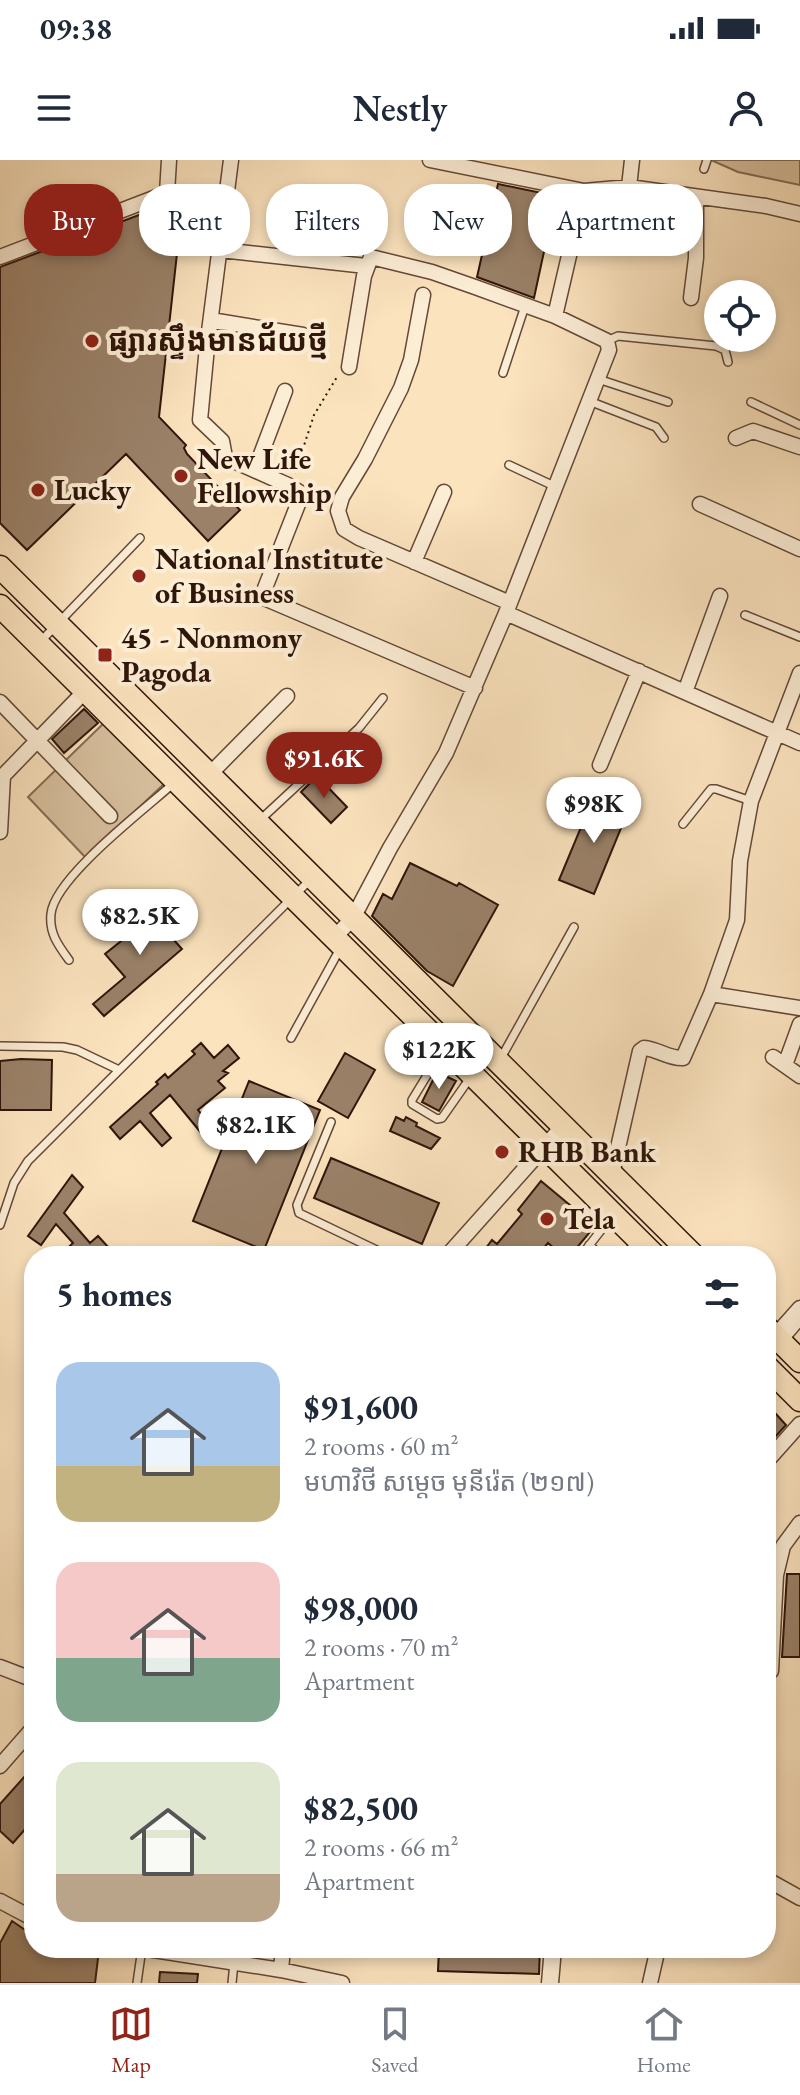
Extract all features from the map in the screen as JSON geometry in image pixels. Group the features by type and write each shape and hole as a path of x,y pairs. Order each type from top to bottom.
{"main road":[{"path":"0,567 684,1246"},
{"path":"0,606 613,1214 630,1246"},
{"path":"776,1337 800,1361"},
{"path":"776,1376 800,1400"}],"street":[{"path":"168,184 169,160"},
{"path":"228,184 231,160"},
{"path":"434,160 550,184"},
{"path":"629,184 632,160"},
{"path":"703,199 766,206 800,214"},
{"path":"0,257 139,204"},
{"path":"250,253 366,266"},
{"path":"220,256 201,423 222,441 225,457 290,486 302,495 265,588 264,598 475,688"},
{"path":"555,316 569,256"},
{"path":"691,298 696,256"},
{"path":"338,942 446,753 508,608 609,350 607,341 555,316 432,272 371,257 366,266 349,367"},
{"path":"423,295 411,360 401,388 342,497 338,511 344,529 639,671 800,743"},
{"path":"211,320 303,335"},
{"path":"255,470 285,391"},
{"path":"736,438 753,431 800,447"},
{"path":"414,562 444,492"},
{"path":"700,504 800,549"},
{"path":"685,692 720,596"},
{"path":"600,765 639,671"},
{"path":"612,1174 640,1051 650,1048 683,1058 711,994 737,920 740,861 751,801 800,673"},
{"path":"0,832 3,776 85,691"},
{"path":"209,775 287,696"},
{"path":"0,702 110,816"},
{"path":"711,994 800,1008"},
{"path":"800,1024 779,1061 800,1076"},
{"path":"456,1246 563,1126"},
{"path":"776,1333 800,1308"},
{"path":"776,1451 800,1424"},
{"path":"776,1575 783,1546 800,1523"},
{"path":"0,1667 24,1676"},
{"path":"0,1766 24,1738"},
{"path":"776,1885 800,1898"},
{"path":"0,1901 24,1914"},
{"path":"203,1958 342,1983"},
{"path":"281,1970 282,1958"},
{"path":"550,1983 552,1958"},
{"path":"650,1983 656,1958"}],"lane":[{"path":"704,169 707,160"},
{"path":"503,373 525,306"},
{"path":"607,341 618,336 716,346 725,350 728,362"},
{"path":"598,379 668,402"},
{"path":"589,401 656,427 664,438"},
{"path":"751,402 800,425"},
{"path":"509,465 556,487"},
{"path":"38,644 140,538"},
{"path":"745,615 800,637"},
{"path":"257,822 359,728 383,698"},
{"path":"69,960 52,935 51,915 55,898 79,868 176,781"},
{"path":"683,824 711,789 751,801"},
{"path":"0,1225 14,1183 28,1161 313,877"},
{"path":"499,1062 574,927"},
{"path":"291,1038 338,942"},
{"path":"0,1046 77,1050 119,1070"},
{"path":"444,1047 412,1104 437,1119 442,1118 472,1075"},
{"path":"331,1122 297,1205 299,1213 368,1246"},
{"path":"589,1245 613,1214"},
{"path":"776,1334 800,1322"},
{"path":"137,1983 141,1958"},
{"path":"232,1983 234,1963"}],"path":[{"path":"290,486 319,404 336,378 349,367"}],"shaded area":[{"path":"711,160 800,160 800,185 738,172"},
{"path":"107,720 167,781 86,858 28,797"}],"building":[{"path":"512,187 528,190 528,256 543,256 534,298 477,277 482,256 512,256"},
{"name":"ផ្សារស្ទឹងមានជ័យថ្មី","path":"139,215 139,256 177,256 159,417 186,445 187,454 240,510 208,541 126,454 27,550 0,523 0,267 29,256 123,256 123,221"},
{"path":"84,709 98,723 64,753 52,739"},
{"path":"317,776 347,807 331,823 301,792"},
{"path":"594,796 628,811 594,894 559,880"},
{"path":"410,863 457,886 459,883 498,905 453,986 427,971 372,916 383,894 392,899"},
{"path":"166,905 177,917 164,929 182,949 104,1016 93,1004 125,977 105,954"},
{"path":"201,1043 214,1058 228,1045 239,1058 223,1071 228,1073 218,1081 225,1088 198,1110 211,1126 202,1134 170,1095 150,1113 171,1138 162,1146 140,1121 120,1139 110,1127 165,1074 168,1078 195,1054 192,1051"},
{"path":"345,1053 375,1070 348,1118 318,1101"},
{"path":"52,1060 51,1110 0,1110 0,1061"},
{"path":"437,1072 456,1081 439,1111 422,1102"},
{"path":"249,1081 320,1110 266,1246 254,1246 193,1221"},
{"path":"396,1117 404,1121 406,1117 417,1123 416,1126 440,1138 431,1149 390,1131"},
{"path":"331,1158 439,1203 422,1244 314,1198"},
{"path":"72,1175 83,1187 64,1213 90,1243 98,1236 107,1246 70,1246 73,1243 56,1224 41,1245 28,1236"},
{"path":"541,1181 595,1226 578,1246 551,1246 548,1243 545,1246 488,1246 492,1240 497,1244 522,1214 518,1210"},
{"path":"776,1414 786,1425 776,1436"},
{"path":"787,1574 800,1574 800,1657 782,1657"},
{"path":"24,1777 24,1830 13,1843 0,1831 0,1804"},
{"path":"12,1921 24,1929 24,1958 98,1958 95,1983 0,1983 0,1943"},
{"path":"439,1958 540,1958 539,1974 438,1971"},
{"path":"160,1972 198,1974 197,1983 159,1983"}],"place":[{"name":"ផ្សារស្ទឹងមានជ័យថ្មី","path":"92,341"},
{"name":"New Life Fellowship","path":"181,476"},
{"name":"Lucky","path":"38,490"},
{"name":"National Institute of Business","path":"139,576"},
{"name":"45 - Nonmony Pagoda","path":"105,655"},
{"name":"RHB Bank","path":"502,1152"},
{"name":"Tela","path":"547,1219"}]}
